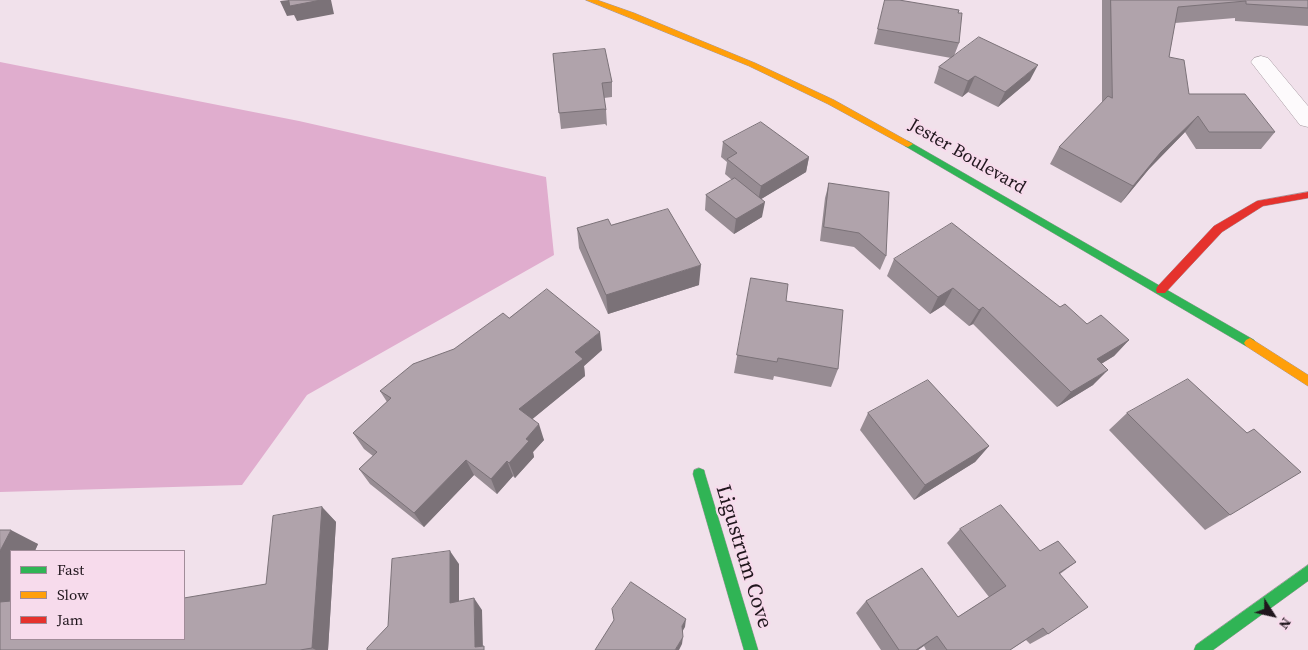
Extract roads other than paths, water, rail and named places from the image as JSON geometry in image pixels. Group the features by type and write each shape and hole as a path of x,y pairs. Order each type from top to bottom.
{"street":[{"name":"Jester Boulevard","path":"590,0 764,70 832,100 1161,290 1274,357 1308,381"},
{"path":"1261,62 1308,120"},
{"path":"1161,290 1218,229 1260,203 1308,195"},
{"name":"Ligustrum Cove","path":"699,474 752,650"},
{"path":"1201,650 1308,572"}]}
